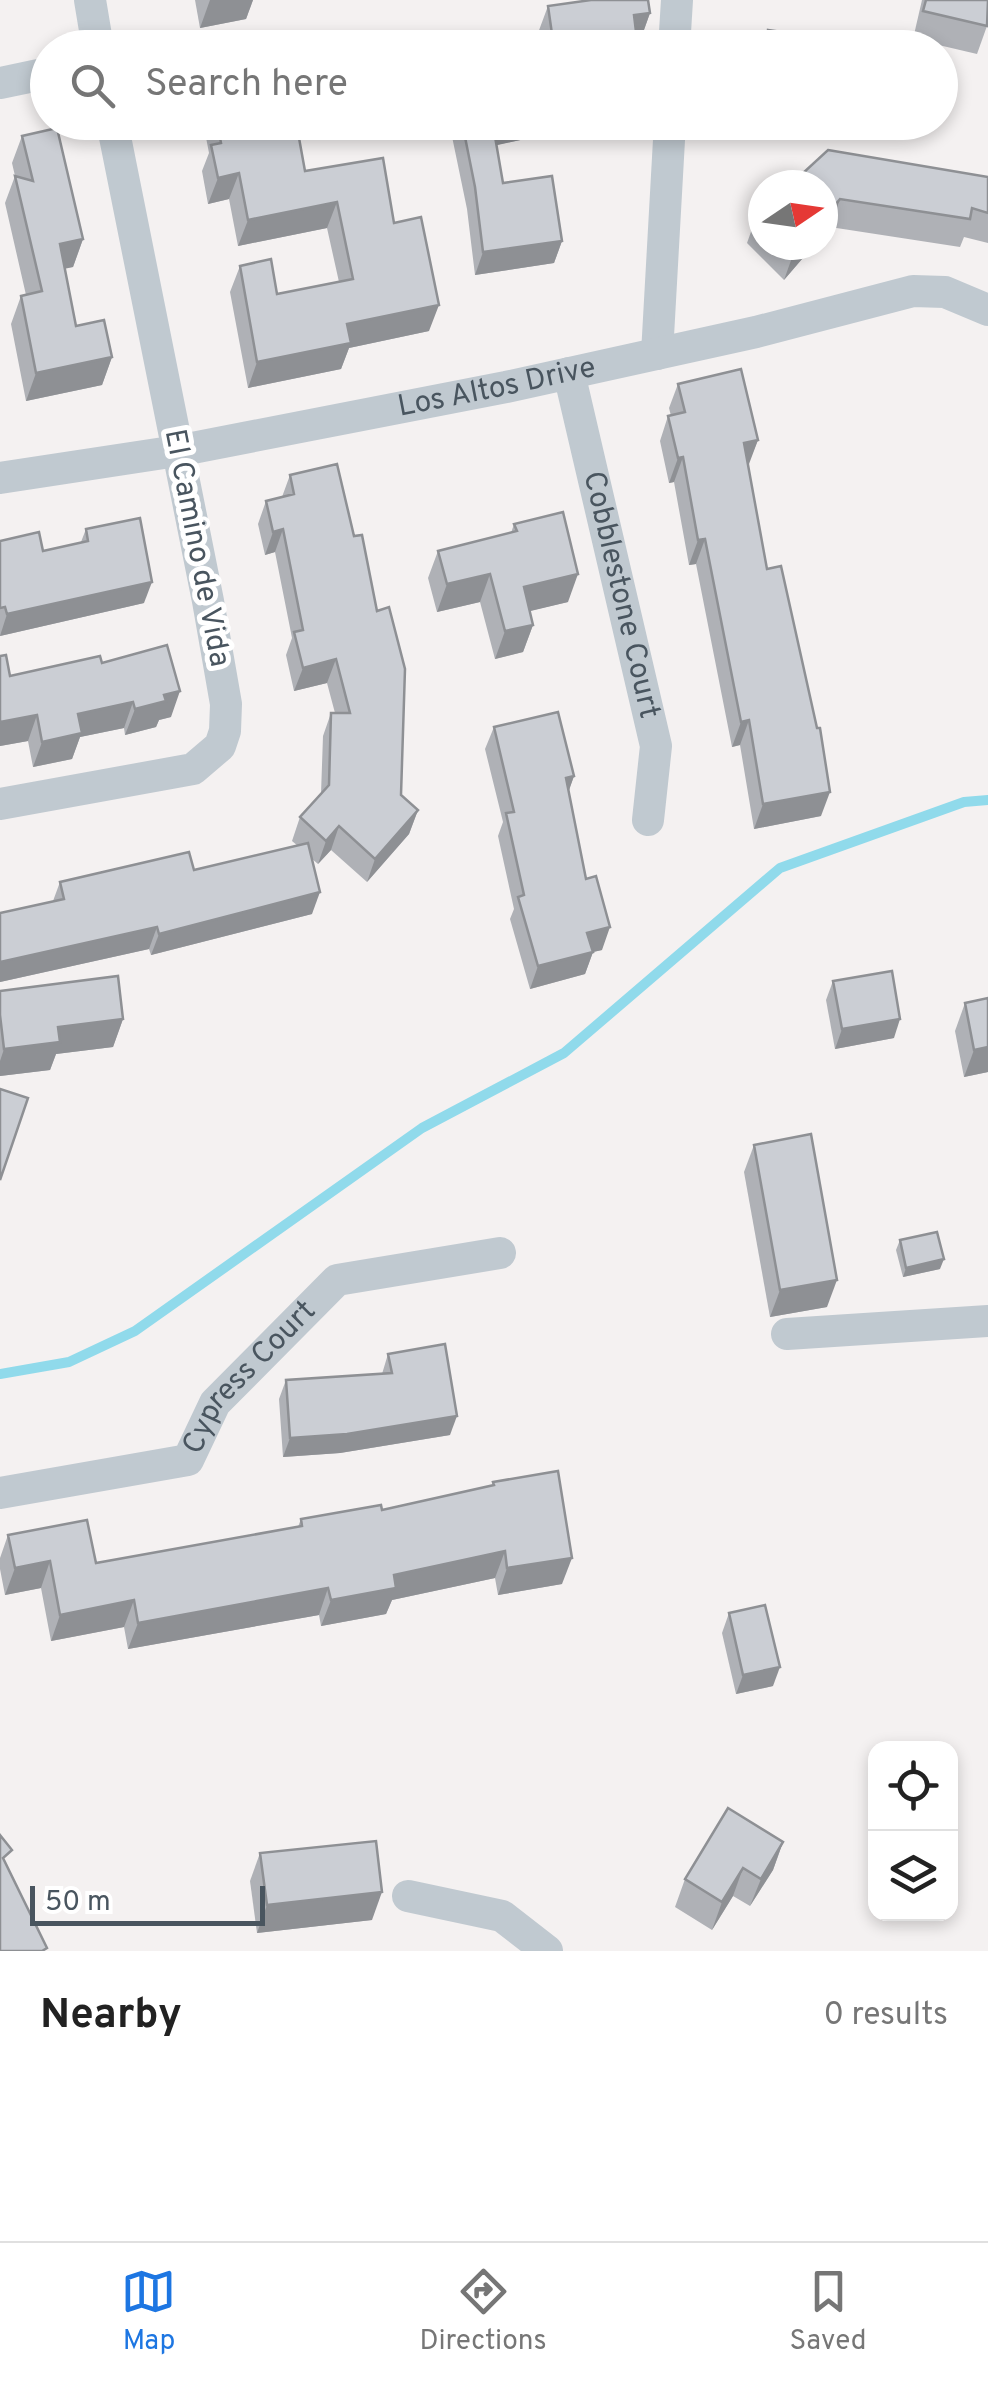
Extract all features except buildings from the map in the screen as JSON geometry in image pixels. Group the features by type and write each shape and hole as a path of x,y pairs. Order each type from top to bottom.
{"street":[{"path":"90,0 95,30"},
{"path":"675,30 677,0"},
{"path":"0,83 30,77"},
{"name":"El Camino de Vida","path":"0,804 178,773 193,768 220,746 225,732 226,704 116,140"},
{"path":"656,354 669,140"},
{"name":"Los Altos Drive","path":"0,478 177,451 569,373 756,332 912,292 945,292 988,310"},
{"name":"Cobblestone Court","path":"569,373 656,746 648,820"},
{"name":"Cypress Court","path":"0,1493 188,1460 215,1403 336,1280 500,1253"},
{"path":"787,1334 988,1321"},
{"path":"408,1896 502,1916 547,1951"}],"waterway":[{"path":"0,1374 69,1362 135,1331 422,1128 564,1053 780,868 964,802 988,800"}]}
